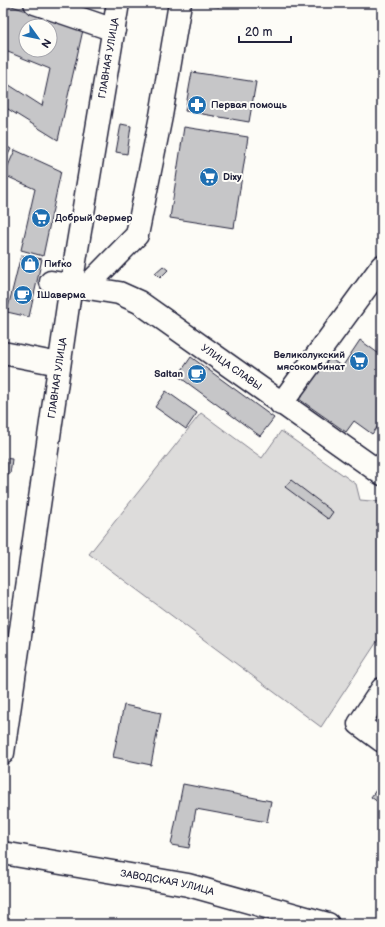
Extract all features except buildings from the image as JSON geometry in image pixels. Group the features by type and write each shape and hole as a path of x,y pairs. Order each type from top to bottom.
{"street":[{"path":"36,3 114,30"},
{"name":"ГЛАВНАЯ УЛИЦА","path":"3,753 5,715 59,364 69,285 118,3"},
{"path":"69,285 137,235 161,116 180,3"},
{"path":"281,404 382,266"},
{"name":"УЛИЦА СЛАВЫ","path":"69,285 119,293 139,302 157,321 382,474"},
{"path":"3,354 59,364"},
{"path":"382,689 359,724 382,741"},
{"name":"ЗАВОДСКАЯ УЛИЦА","path":"3,853 188,885 328,924"}],"shaded area":[{"path":"201,413 262,458 281,431 356,484 360,500 382,502 382,634 321,727 89,554"}],"place":[{"name":"Первая помощь","path":"197,105"},
{"name":"Dixy","path":"209,177"},
{"name":"Добрый Фермер","path":"41,218"},
{"name":"Пиfко","path":"30,264"},
{"name":"IШаверма","path":"23,295"},
{"name":"Великолукский мясокомбинат","path":"359,361"},
{"name":"Saltan","path":"197,374"}]}
